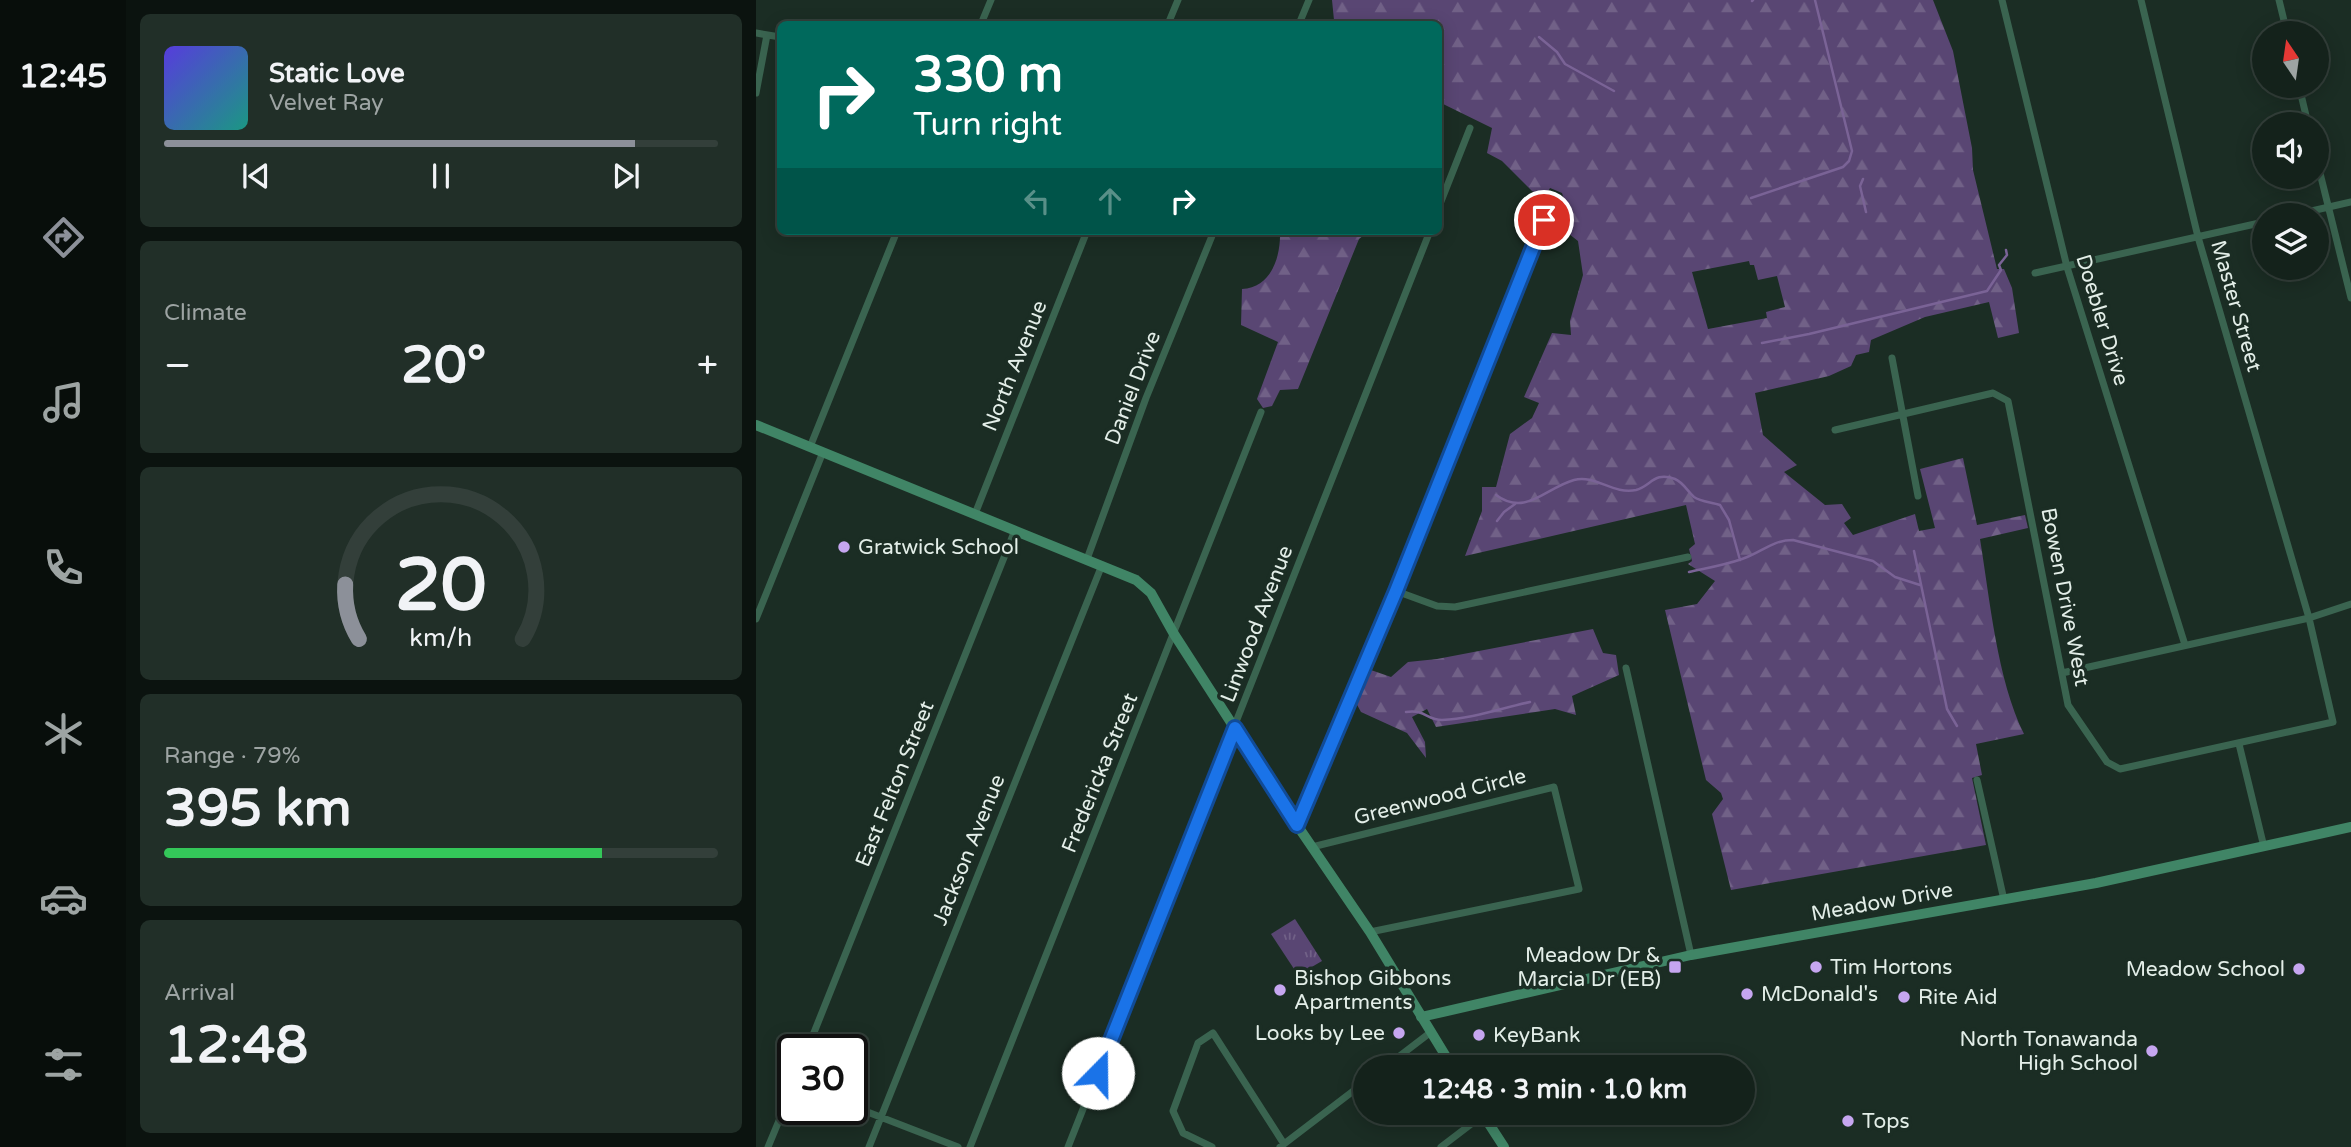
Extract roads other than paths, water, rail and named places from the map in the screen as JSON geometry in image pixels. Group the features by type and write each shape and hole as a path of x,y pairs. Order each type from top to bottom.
{"street":[{"path":"982,21 990,0"},
{"path":"1169,21 1178,0"},
{"path":"1300,21 1309,0"},
{"name":"Doebler Drive","path":"2002,0 2067,267 2185,645"},
{"name":"Master Street","path":"2141,0 2198,237 2309,618 2333,722 2239,744"},
{"path":"2279,0 2284,21"},
{"path":"756,33 777,37"},
{"path":"756,93 767,35"},
{"path":"1442,199 1470,128"},
{"path":"1297,825 1396,591 1554,196"},
{"path":"2329,207 2351,202"},
{"path":"2329,211 2351,298"},
{"path":"2035,273 2252,225"},
{"path":"810,447 895,235"},
{"name":"North Avenue","path":"975,514 1085,235"},
{"name":"Daniel Drive","path":"1087,559 1146,398 1212,235"},
{"name":"Linwood Avenue","path":"1069,1147 1428,235"},
{"path":"1892,358 1918,496"},
{"name":"Bowen Drive West","path":"1903,414 1993,393 2008,401 2068,705 2107,762 2120,769 2239,744"},
{"name":"Fredericka Street","path":"970,1147 1261,412"},
{"path":"1835,430 1903,414"},
{"path":"756,425 1102,565 1136,580 1151,593 1174,634 1297,825 1370,932 1445,1055"},
{"path":"756,619 823,452"},
{"name":"East Felton Street","path":"813,1034 1015,530"},
{"path":"1396,591 1437,606 1455,607 1688,557"},
{"name":"Jackson Avenue","path":"869,1147 1102,565"},
{"path":"2062,673 2309,618 2351,604"},
{"path":"1626,668 1691,955"},
{"path":"2239,744 2263,847"},
{"path":"1977,780 2004,900"},
{"name":"Greenwood Circle","path":"1312,847 1554,787 1579,889 1370,932"},
{"name":"Meadow Drive","path":"1421,1017 1691,955 2109,881 2351,827"},
{"path":"1401,1055 1431,1032"},
{"path":"1212,1147 1183,1133 1173,1111 1198,1043 1213,1033 1282,1145 1353,1091"},
{"path":"868,1113 958,1147"},
{"path":"768,1147 777,1125"},
{"path":"1441,1147 1469,1125"},
{"path":"1490,1125 1504,1147"}],"waterway":[{"path":"1751,198 1843,167 1849,161 1852,151 1815,0"},
{"path":"1539,37 1557,52 1565,64 1614,91"},
{"path":"1863,179 1860,186 1866,212"},
{"path":"1762,343 1987,291 2001,270 1999,265 2007,255 2006,250"},
{"path":"1496,495 1517,503 1535,499 1574,480 1589,480 1628,491 1641,488 1657,478 1668,477 1681,483 1697,499 1720,505 1729,520 1740,560"},
{"path":"1497,521 1515,504"},
{"path":"1689,572 1736,561 1773,544 1793,540 1873,561 1895,577 1920,585"},
{"path":"1914,551 1947,709 1957,726"},
{"path":"1406,712 1418,712 1442,720 1530,702"}],"place":[{"name":"Gratwick School","path":"844,547"},
{"name":"Meadow Dr & Marcia Dr (EB)","path":"1675,967"},
{"name":"Tim Hortons","path":"1816,967"},
{"name":"Meadow School","path":"2299,969"},
{"name":"Bishop Gibbons Apartments","path":"1280,990"},
{"name":"McDonald's","path":"1747,994"},
{"name":"Rite Aid","path":"1904,997"},
{"name":"Looks by Lee","path":"1399,1033"},
{"name":"KeyBank","path":"1479,1035"},
{"name":"North Tonawanda High School","path":"2152,1051"},
{"name":"Tops","path":"1848,1121"}]}
